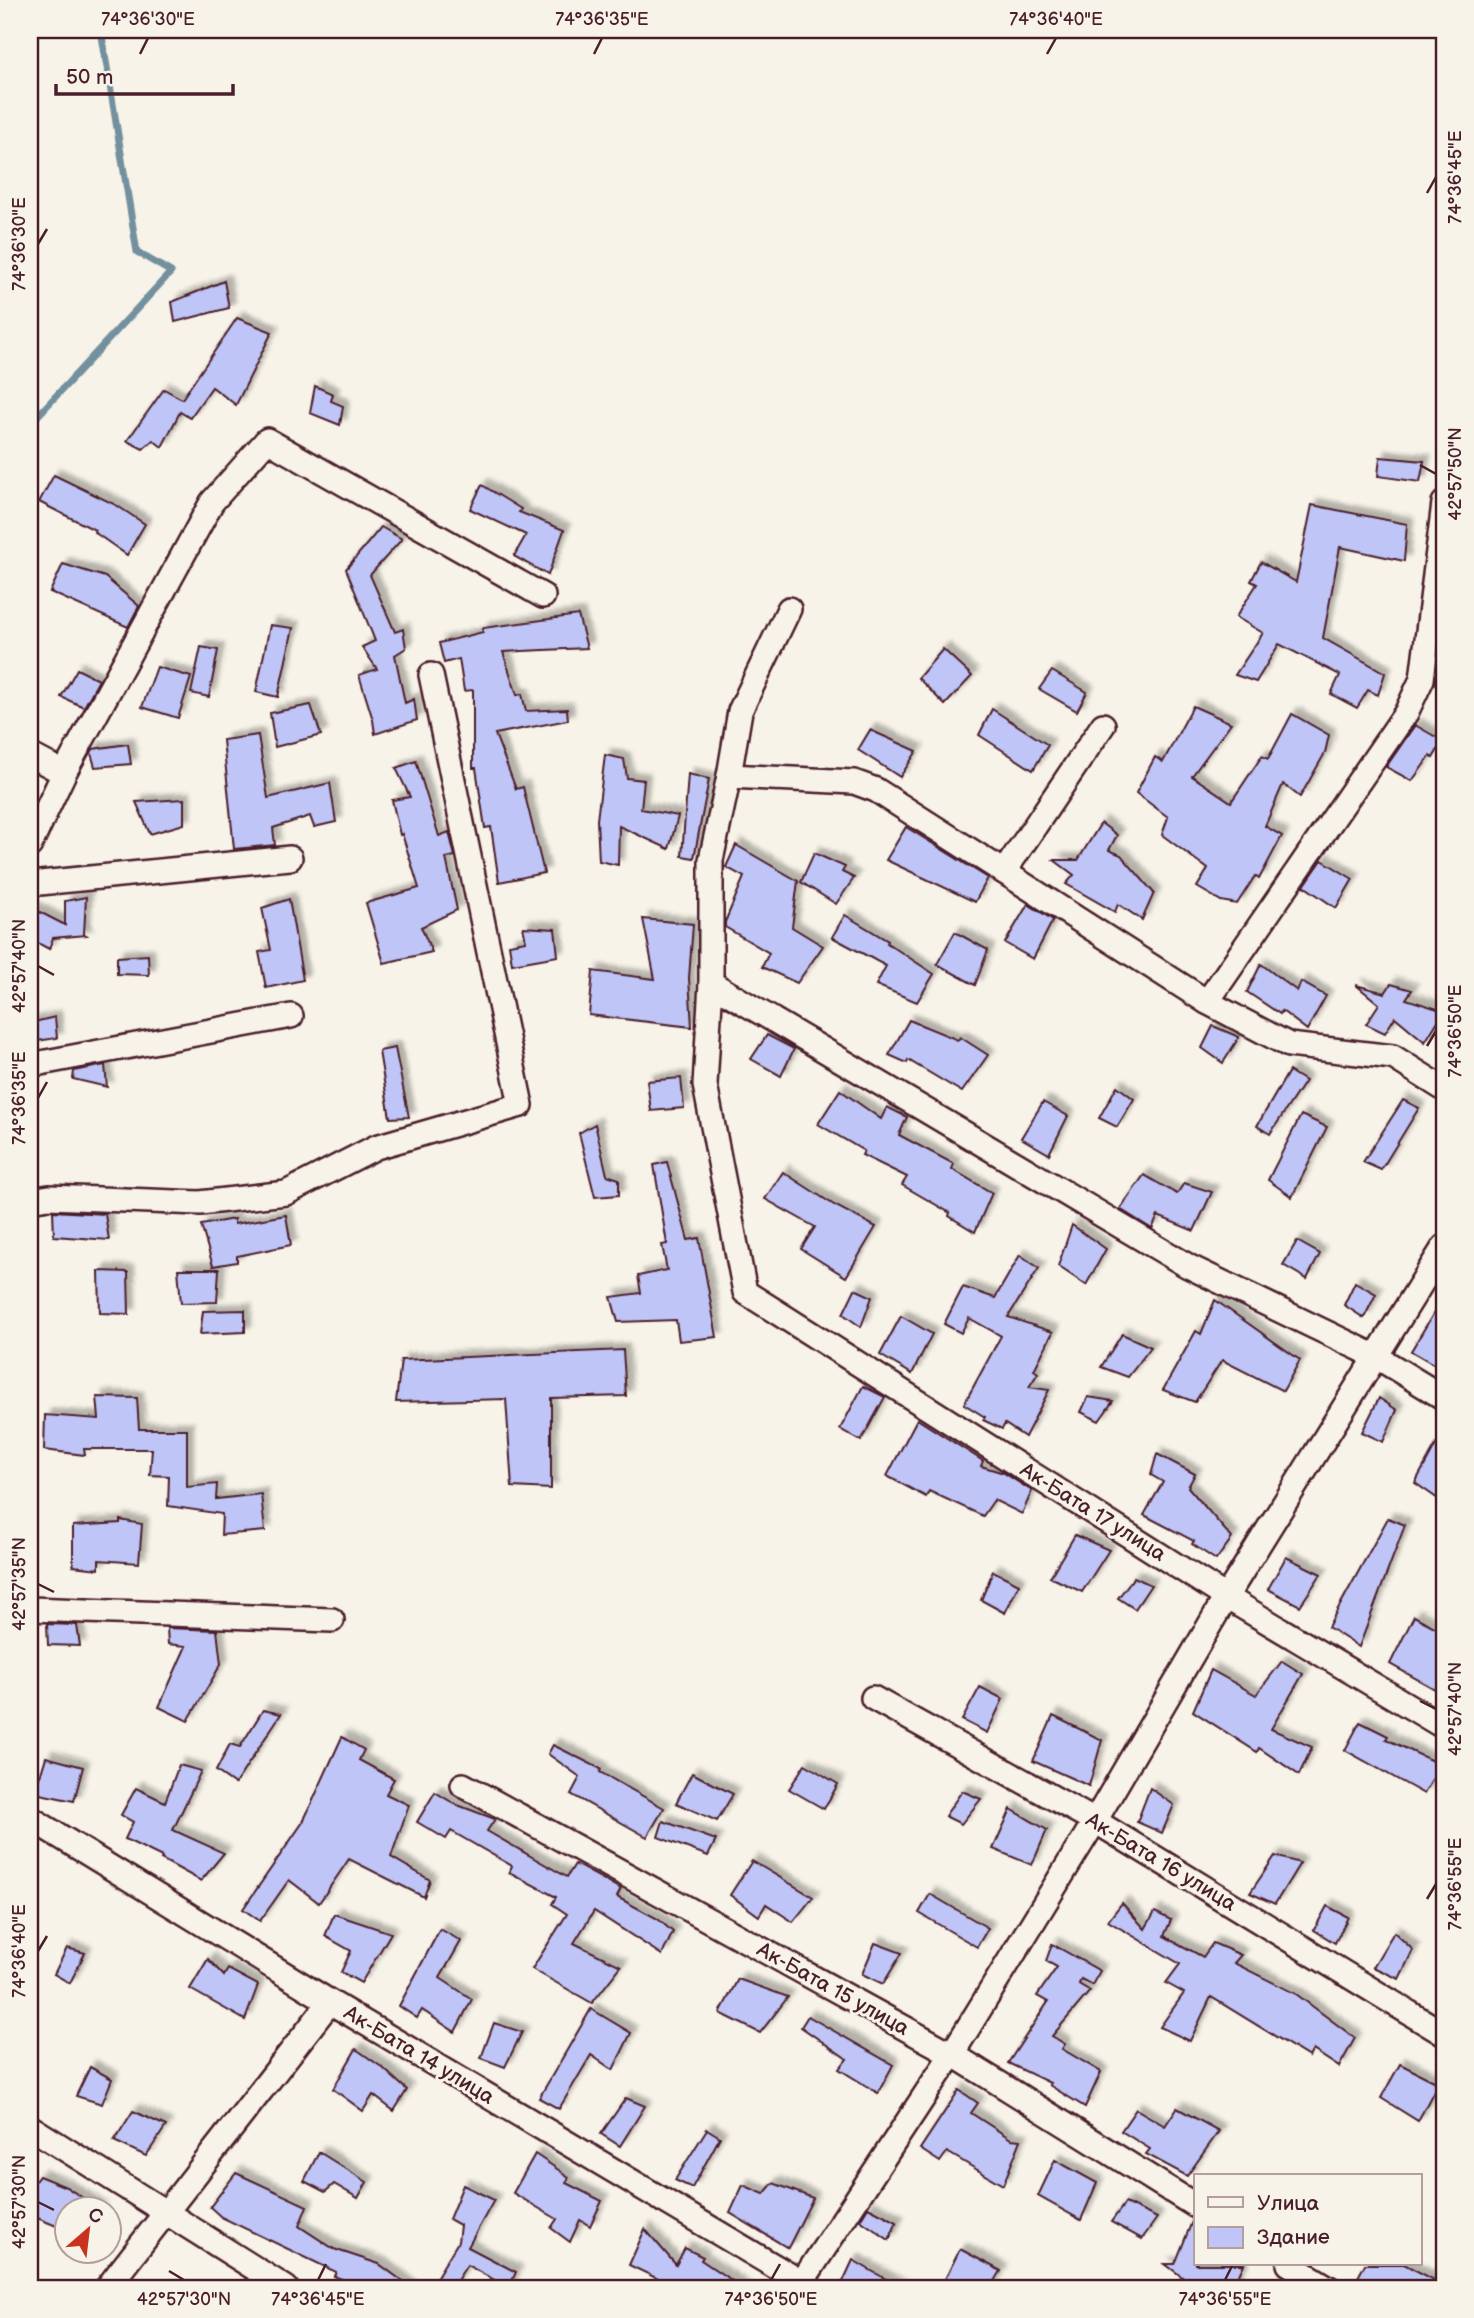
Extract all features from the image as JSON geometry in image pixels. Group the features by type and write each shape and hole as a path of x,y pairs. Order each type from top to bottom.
{"street":[{"path":"30,845 64,773 212,502 267,440 543,596"},
{"path":"1207,1002 1406,713 1422,679 1444,503"},
{"path":"789,609 740,711 711,860 710,983 1188,1266 1377,1357 1444,1398"},
{"path":"30,1200 48,1197 200,1203 286,1192 376,1146 522,1105 431,674"},
{"path":"1004,872 1103,725"},
{"path":"30,755 64,773"},
{"path":"729,776 854,782 876,790 1207,1002 1289,1045 1393,1057 1444,1089"},
{"path":"30,884 290,858"},
{"name":"Ак-Бата 17 улица","path":"710,983 705,1085 745,1292 1226,1597 1444,1727"},
{"path":"30,1065 290,1016"},
{"path":"804,2286 952,2054 1095,1821 1226,1597 1444,1247"},
{"path":"30,1609 332,1620"},
{"name":"Ак-Бата 16 улица","path":"873,1698 1095,1821 1444,2034"},
{"name":"Ак-Бата 15 улица","path":"463,1785 952,2054 1194,2205"},
{"name":"Ак-Бата 14 улица","path":"30,1818 330,2002 804,2286"},
{"path":"107,2288 330,2002"},
{"path":"30,2127 286,2288"},
{"path":"1292,2266 1329,2288"}],"building":[{"path":"224,281 229,308 175,322 172,302"},
{"path":"237,318 272,332 236,405 212,387 190,418 180,412 162,447 153,440 143,449 127,441 164,389 182,399"},
{"path":"315,386 333,394 331,401 343,406 340,425 310,413"},
{"path":"1380,457 1424,461 1420,482 1378,476"},
{"path":"54,475 116,505 145,524 127,555 94,532 95,530 39,502"},
{"path":"482,485 521,509 519,512 564,530 548,575 514,556 526,535 470,509"},
{"path":"1312,505 1407,524 1404,561 1340,547 1323,638 1385,673 1378,695 1368,690 1357,708 1331,694 1340,675 1279,644 1256,682 1235,675 1263,633 1236,617 1257,584 1251,581 1261,562 1296,582"},
{"path":"381,527 402,539 370,575 395,632 403,629 406,648 395,655 405,703 414,699 417,720 375,734 359,675 377,669 362,647 375,641 346,569"},
{"path":"63,564 105,577 139,606 128,627 50,592"},
{"path":"578,615 587,648 503,652 517,695 522,694 526,711 567,709 568,720 495,734 516,789 523,787 544,873 499,882 491,827 485,828 476,768 473,768 473,690 464,691 459,659 444,663 439,643 483,632 483,628"},
{"path":"270,625 293,628 278,697 256,692"},
{"path":"201,647 218,650 209,697 191,693"},
{"path":"943,649 972,676 945,705 918,678"},
{"path":"157,667 191,677 178,718 142,707"},
{"path":"77,669 99,680 84,707 61,697"},
{"path":"1052,671 1087,692 1077,711 1039,689"},
{"path":"311,705 321,735 275,747 270,713"},
{"path":"1193,706 1231,723 1192,776 1231,802 1262,756 1268,759 1292,714 1329,735 1325,753 1300,797 1283,784 1265,826 1282,836 1259,879 1255,876 1237,904 1221,901 1197,887 1208,869 1162,835 1168,817 1136,793 1155,757 1163,762"},
{"path":"992,709 1048,745 1033,770 979,735"},
{"path":"1415,725 1443,741 1433,758 1430,756 1412,781 1386,767"},
{"path":"870,730 917,751 900,777 858,750"},
{"path":"258,735 268,798 330,783 336,822 314,827 310,816 273,828 275,845 234,849 223,740"},
{"path":"128,744 131,764 95,767 91,753 93,749"},
{"path":"605,755 624,759 627,778 644,780 641,809 678,816 669,849 619,826 618,865 599,861 597,820"},
{"path":"416,761 439,836 449,832 455,856 446,858 457,910 421,927 432,952 384,963 366,903 419,888 402,834 400,835 392,800 410,797 396,768"},
{"path":"688,774 709,779 694,858 682,856"},
{"path":"184,799 184,824 150,834 136,802"},
{"path":"1101,823 1117,835 1109,850 1121,855 1154,893 1142,920 1118,904 1115,912 1066,884 1074,875 1054,860 1078,860"},
{"path":"906,827 988,878 975,902 886,860"},
{"path":"736,845 798,881 792,927 823,946 797,983 762,967 769,953 725,927 744,877 726,867"},
{"path":"814,853 845,867 842,872 854,878 836,904 801,882"},
{"path":"1322,860 1353,879 1336,908 1304,886"},
{"path":"86,897 86,935 53,938 49,949 30,939 30,907 65,925 65,901"},
{"path":"289,899 303,980 266,988 259,952 271,950 262,908"},
{"path":"1028,904 1053,920 1033,959 1005,943"},
{"path":"845,915 934,974 917,1002 876,985 886,966 832,937"},
{"path":"643,919 693,924 689,978 692,1027 589,1015 593,971 655,979"},
{"path":"523,927 555,929 558,956 512,964 509,944 526,941"},
{"path":"955,932 988,950 975,985 937,964"},
{"path":"148,955 149,975 117,974 117,957"},
{"path":"1261,964 1297,991 1301,982 1326,996 1307,1030 1282,1011 1280,1014 1247,992"},
{"path":"1391,984 1412,990 1406,999 1444,1011 1425,1042 1395,1017 1385,1033 1366,1024 1379,1004 1356,985 1385,993"},
{"path":"55,1017 57,1038 30,1042 30,1023"},
{"path":"909,1020 958,1040 960,1037 988,1055 962,1092 908,1060 907,1063 889,1055"},
{"path":"1213,1026 1239,1037 1223,1063 1202,1048"},
{"path":"767,1035 794,1049 781,1076 751,1059"},
{"path":"395,1048 409,1117 390,1118 379,1051"},
{"path":"105,1065 107,1087 73,1079 74,1071"},
{"path":"1289,1071 1305,1081 1270,1134 1257,1126"},
{"path":"681,1078 684,1108 651,1111 647,1081"},
{"path":"1117,1086 1134,1099 1117,1127 1099,1118"},
{"path":"840,1090 881,1119 887,1107 907,1117 899,1135 954,1164 952,1169 992,1193 975,1232 949,1216 950,1213 902,1185 907,1177 862,1155 864,1151 818,1124"},
{"path":"1403,1100 1419,1108 1381,1170 1363,1162"},
{"path":"1043,1102 1068,1116 1049,1154 1021,1138"},
{"path":"1301,1115 1327,1127 1292,1197 1268,1180"},
{"path":"595,1124 607,1175 619,1179 619,1195 595,1197 579,1133"},
{"path":"667,1162 688,1240 699,1238 717,1337 679,1341 676,1320 618,1322 611,1297 641,1293 638,1276 667,1270 662,1245 667,1244 654,1165"},
{"path":"783,1172 834,1205 876,1227 846,1277 801,1249 815,1227 765,1199"},
{"path":"1144,1175 1177,1194 1184,1183 1212,1192 1194,1231 1158,1216 1152,1229 1120,1209"},
{"path":"53,1211 105,1214 109,1240 54,1236"},
{"path":"286,1215 291,1245 237,1256 237,1262 213,1266 201,1225 234,1219 234,1224"},
{"path":"1072,1225 1106,1249 1086,1285 1058,1266"},
{"path":"1297,1241 1320,1254 1307,1279 1283,1265"},
{"path":"1020,1255 1039,1268 1008,1317 1053,1332 1034,1370 1038,1373 1029,1387 1049,1390 1025,1437 1005,1424 1002,1429 983,1420 985,1417 964,1404 1001,1336 969,1318 961,1333 944,1324 963,1287 995,1298"},
{"path":"178,1269 219,1269 217,1302 181,1303"},
{"path":"99,1271 128,1272 129,1314 100,1313"},
{"path":"1355,1282 1376,1294 1364,1318 1344,1305"},
{"path":"855,1289 872,1297 861,1327 843,1314"},
{"path":"1444,1296 1444,1370 1411,1351"},
{"path":"1215,1300 1300,1360 1283,1391 1222,1360 1195,1402 1163,1390 1196,1331 1201,1334"},
{"path":"245,1310 245,1332 200,1334 203,1311"},
{"path":"901,1316 932,1334 912,1374 880,1355"},
{"path":"1122,1334 1151,1347 1128,1377 1101,1367"},
{"path":"623,1350 626,1396 551,1398 551,1489 512,1487 506,1399 396,1402 401,1360"},
{"path":"863,1386 885,1397 861,1441 840,1429"},
{"path":"97,1397 137,1398 139,1429 187,1429 187,1487 217,1484 216,1499 261,1494 265,1531 221,1535 222,1514 168,1506 169,1476 150,1475 152,1449 84,1449 85,1455 44,1450 45,1415 99,1419"},
{"path":"1088,1397 1113,1401 1099,1421 1081,1412"},
{"path":"1379,1398 1397,1410 1383,1442 1362,1432"},
{"path":"917,1419 983,1461 981,1466 1004,1473 1032,1491 1022,1514 994,1500 983,1516 929,1491 926,1497 887,1476"},
{"path":"1444,1430 1444,1503 1415,1483"},
{"path":"1157,1454 1195,1474 1188,1487 1232,1538 1216,1560 1192,1544 1194,1541 1144,1515 1163,1482 1151,1475"},
{"path":"1388,1518 1405,1525 1359,1647 1328,1627"},
{"path":"120,1520 142,1524 139,1563 99,1560 99,1569 73,1566 73,1526 120,1523"},
{"path":"1075,1535 1109,1550 1082,1592 1050,1577"},
{"path":"1286,1557 1321,1574 1300,1606 1268,1589"},
{"path":"993,1571 1019,1584 1005,1613 981,1600"},
{"path":"1134,1577 1151,1585 1135,1609 1118,1598"},
{"path":"1414,1616 1444,1632 1444,1694 1390,1664"},
{"path":"47,1624 77,1625 80,1646 48,1645"},
{"path":"167,1628 217,1630 221,1664 188,1721 159,1707 186,1646 168,1644"},
{"path":"1282,1661 1303,1674 1271,1729 1312,1747 1299,1775 1259,1748 1257,1752 1193,1711 1211,1670 1256,1695"},
{"path":"980,1687 1003,1699 987,1733 962,1720"},
{"path":"263,1710 281,1714 235,1784 216,1771 230,1744 240,1747"},
{"path":"1053,1716 1102,1740 1089,1786 1033,1761"},
{"path":"1360,1722 1388,1736 1386,1739 1441,1765 1424,1794 1345,1750"},
{"path":"342,1737 364,1750 359,1760 394,1779 386,1794 409,1805 391,1857 430,1880 424,1897 349,1859 319,1903 289,1880 260,1921 243,1909 303,1822"},
{"path":"553,1745 601,1769 600,1772 664,1808 647,1837 571,1794 580,1777 548,1754"},
{"path":"46,1757 83,1767 74,1801 35,1793"},
{"path":"805,1764 838,1784 824,1809 789,1789"},
{"path":"179,1765 201,1771 173,1830 224,1853 201,1881 161,1859 162,1857 125,1839 133,1822 121,1815 136,1788 165,1802"},
{"path":"692,1773 733,1794 717,1821 676,1803"},
{"path":"1150,1788 1174,1805 1162,1833 1137,1822"},
{"path":"962,1791 981,1799 961,1824 945,1816"},
{"path":"435,1792 455,1804 495,1819 487,1831 567,1877 575,1864 621,1889 617,1897 658,1919 673,1932 662,1955 594,1911 574,1943 621,1966 592,2003 532,1969 567,1914 552,1904 556,1897 509,1872 512,1866 451,1831 446,1839 417,1822"},
{"path":"1011,1809 1047,1830 1032,1865 993,1849"},
{"path":"663,1821 716,1840 708,1856 658,1837"},
{"path":"1275,1856 1300,1863 1275,1904 1250,1893"},
{"path":"752,1861 813,1897 793,1922 766,1904 759,1916 730,1895"},
{"path":"930,1894 988,1928 977,1947 919,1913"},
{"path":"1122,1903 1145,1929 1155,1912 1171,1920 1164,1936 1203,1957 1213,1943 1241,1955 1234,1963 1296,1994 1355,2038 1339,2067 1313,2050 1309,2057 1211,1997 1190,2041 1160,2027 1184,1993 1166,1983 1180,1964 1108,1921"},
{"path":"1327,1906 1348,1917 1335,1943 1314,1930"},
{"path":"334,1914 391,1933 361,1983 341,1972 351,1951 325,1936"},
{"path":"440,1929 461,1941 440,1978 472,1999 455,2032 422,2010 417,2018 399,2006"},
{"path":"1394,1932 1413,1950 1399,1979 1373,1967"},
{"path":"875,1943 902,1953 883,1984 862,1974"},
{"path":"1052,1944 1100,1971 1092,1985 1081,1979 1079,1984 1090,1991 1052,2036 1065,2044 1062,2049 1101,2072 1085,2107 1049,2085 1050,2083 1008,2063 1048,2002 1037,1996 1057,1967 1046,1961"},
{"path":"67,1948 85,1953 70,1983 54,1974"},
{"path":"208,1959 224,1976 228,1969 258,1985 245,2020 190,1989"},
{"path":"738,1979 788,1997 760,2033 720,2013"},
{"path":"591,2009 631,2033 613,2070 591,2055 559,2109 539,2098"},
{"path":"808,2016 893,2065 878,2093 839,2069 847,2059 801,2027"},
{"path":"494,2023 522,2032 505,2067 481,2058"},
{"path":"356,2049 383,2068 407,2090 394,2111 373,2095 363,2111 333,2089"},
{"path":"1400,2064 1438,2083 1418,2121 1381,2098"},
{"path":"90,2067 112,2079 102,2104 76,2096"},
{"path":"959,2090 978,2103 971,2113 1011,2139 1021,2140 1003,2185 947,2152 940,2162 920,2149"},
{"path":"626,2098 645,2106 620,2146 601,2134"},
{"path":"1177,2108 1219,2131 1187,2176 1146,2154 1150,2149 1121,2131 1136,2109 1165,2126"},
{"path":"133,2111 166,2126 146,2156 114,2141"},
{"path":"707,2129 720,2137 692,2188 675,2180"},
{"path":"319,2152 367,2182 358,2198 334,2184 325,2192 304,2181"},
{"path":"535,2154 569,2177 566,2183 602,2201 590,2226 580,2220 570,2242 551,2228 557,2219 513,2193"},
{"path":"1055,2160 1097,2183 1081,2220 1038,2196"},
{"path":"236,2173 307,2206 299,2226 334,2249 379,2264 412,2288 363,2288 334,2276 336,2272 221,2217 210,2207"},
{"path":"39,2176 80,2196 52,2196 52,2224 30,2215 30,2188"},
{"path":"773,2183 813,2198 788,2248 730,2213 743,2185 764,2194"},
{"path":"463,2185 494,2200 468,2247 516,2272 509,2288 467,2265 452,2288 430,2288 458,2242 460,2225 449,2219"},
{"path":"1125,2203 1157,2218 1142,2239 1111,2222"},
{"path":"868,2207 897,2222 889,2240 860,2220"},
{"path":"1193,2219 1194,2266 1243,2266 1233,2288 1197,2288 1165,2264 1175,2264"},
{"path":"645,2229 676,2265 685,2248 703,2257 701,2260 743,2288 677,2288 629,2265"},
{"path":"960,2249 1001,2271 991,2288 957,2288 945,2279"},
{"path":"853,2260 870,2270 902,2288 840,2288"},
{"path":"1364,2266 1408,2266 1444,2285 1444,2288 1377,2288 1358,2277"}],"waterway":[{"path":"30,424 171,272 137,252 101,30"}]}
